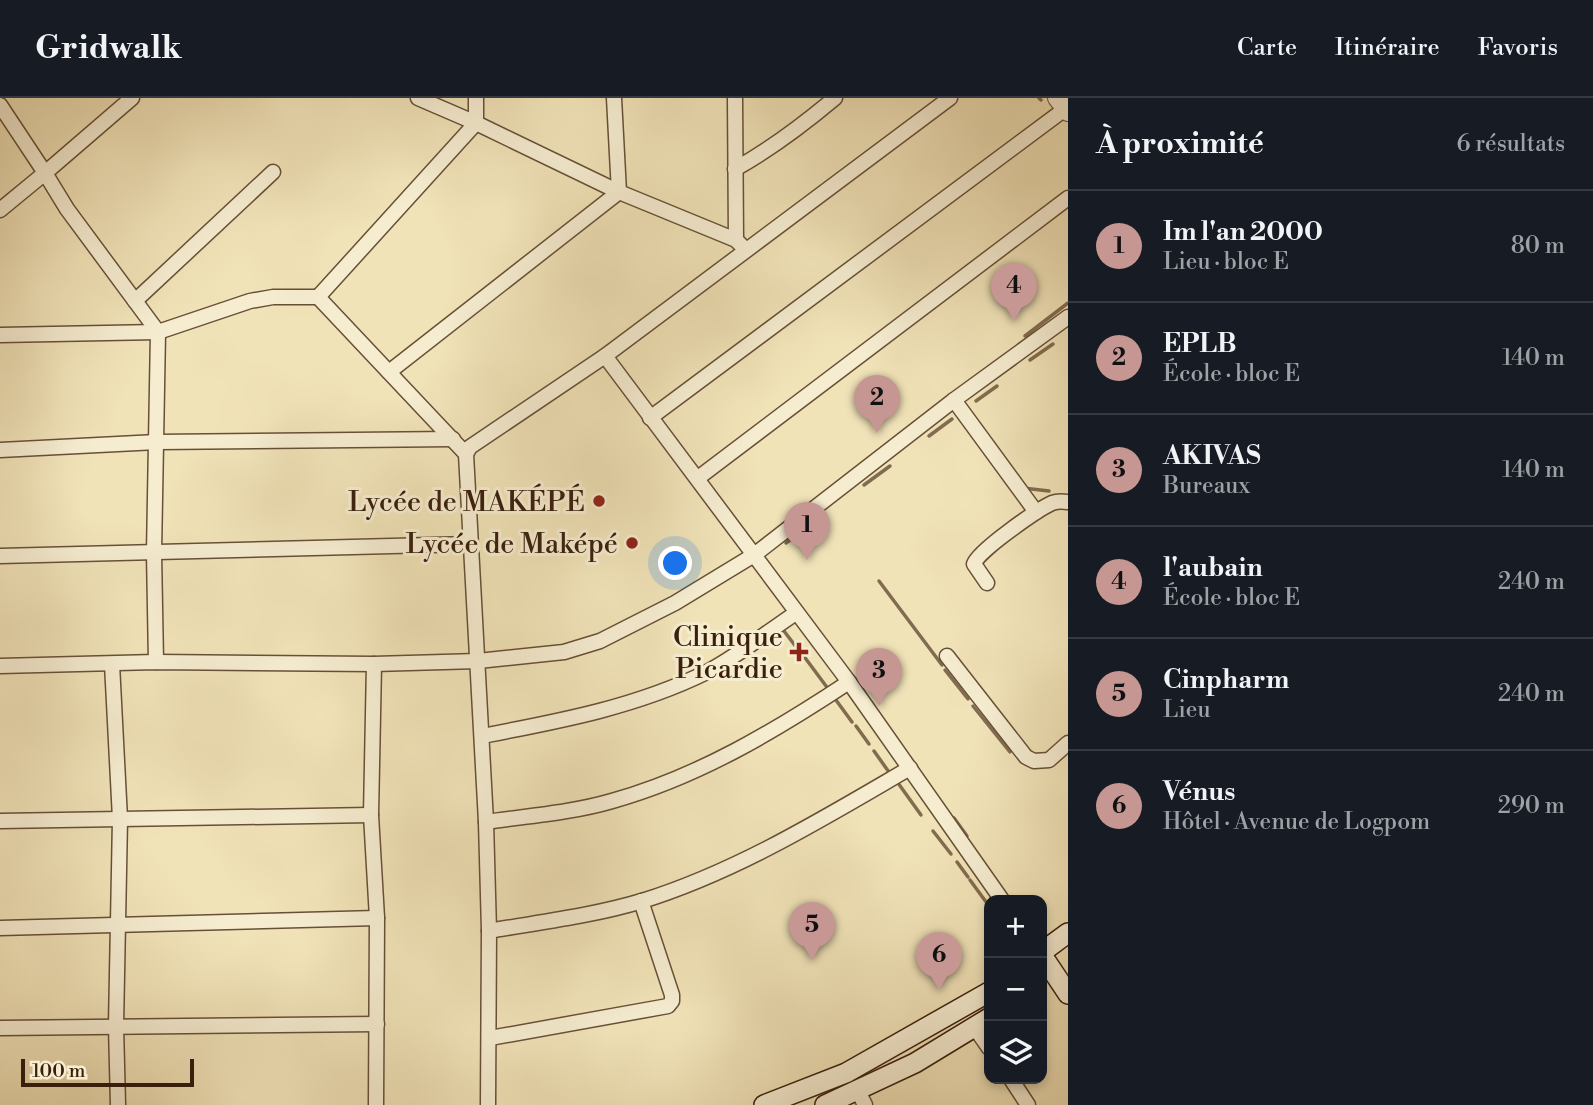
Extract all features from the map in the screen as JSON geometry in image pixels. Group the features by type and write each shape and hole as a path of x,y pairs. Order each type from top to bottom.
{"main road":[{"path":"1047,950 1068,933"},
{"path":"1045,958 1067,990"},
{"path":"1047,990 1067,990"},
{"path":"764,1105 846,1073 984,995"},
{"path":"825,1105 862,1098 982,1023"}],"street":[{"path":"418,98 619,192 741,245"},
{"path":"318,297 476,123 476,98"},
{"path":"614,98 619,192"},
{"path":"735,98 735,169 741,245"},
{"path":"735,169 760,156 835,98"},
{"path":"488,1105 490,1038 486,822 466,454 470,447 605,356 741,245 950,98"},
{"path":"0,210 126,100"},
{"path":"0,106 67,209 158,332 153,553 156,662"},
{"path":"650,418 1063,107"},
{"path":"135,301 273,172"},
{"path":"389,372 619,192"},
{"path":"698,478 1068,198"},
{"path":"0,335 158,332 262,299 318,297 466,454"},
{"path":"0,666 156,662 374,664 478,661 564,652 600,641 675,603 754,555 1068,317"},
{"path":"605,356 849,682 999,895"},
{"path":"954,401 1036,512"},
{"path":"0,450 157,442 453,439"},
{"path":"988,583 976,568 975,560 1036,512 1055,502 1068,502"},
{"path":"0,556 470,544"},
{"path":"482,737 592,714 676,686 710,670 796,613"},
{"path":"947,656 1026,757 1034,761 1049,761 1068,743"},
{"path":"112,664 120,819 116,1026 118,1105"},
{"path":"374,664 371,815 377,918 376,1105"},
{"path":"486,822 612,801 676,778 762,737 849,682"},
{"path":"489,930 585,914 641,901 720,872 788,839 910,768"},
{"path":"0,821 371,815"},
{"path":"490,1038 668,1006 672,1001 671,995 641,901"},
{"path":"0,928 377,918"},
{"path":"0,1028 377,1024"},
{"path":"1014,1084 1028,1105"}],"waterway":[{"path":"1025,336 1068,303"},
{"path":"1030,360 1053,344"},
{"path":"976,401 997,386"},
{"path":"929,436 952,419"},
{"path":"864,485 890,466"},
{"path":"1023,488 1049,491"},
{"path":"786,543 824,514"},
{"path":"879,581 942,665"},
{"path":"784,631 800,652"},
{"path":"803,655 829,690"},
{"path":"945,670 968,699"},
{"path":"833,696 852,722"},
{"path":"973,706 1010,752"},
{"path":"856,726 869,744"},
{"path":"874,751 891,775"},
{"path":"898,783 921,815"},
{"path":"954,818 967,836"},
{"path":"933,831 951,854"},
{"path":"957,862 968,877"},
{"path":"970,880 984,899"}],"place":[{"name":"l'aubain","path":"1014,321"},
{"name":"EPLB","path":"877,433"},
{"name":"Lycée de MAKÉPÉ","path":"599,501"},
{"name":"Lycée de Maképé","path":"632,543"},
{"name":"Im l'an 2000","path":"807,560"},
{"name":"Clinique Picardie","path":"799,652"},
{"name":"AKIVAS","path":"879,706"},
{"name":"Cinpharm","path":"812,960"},
{"name":"Vénus","path":"939,990"}]}
